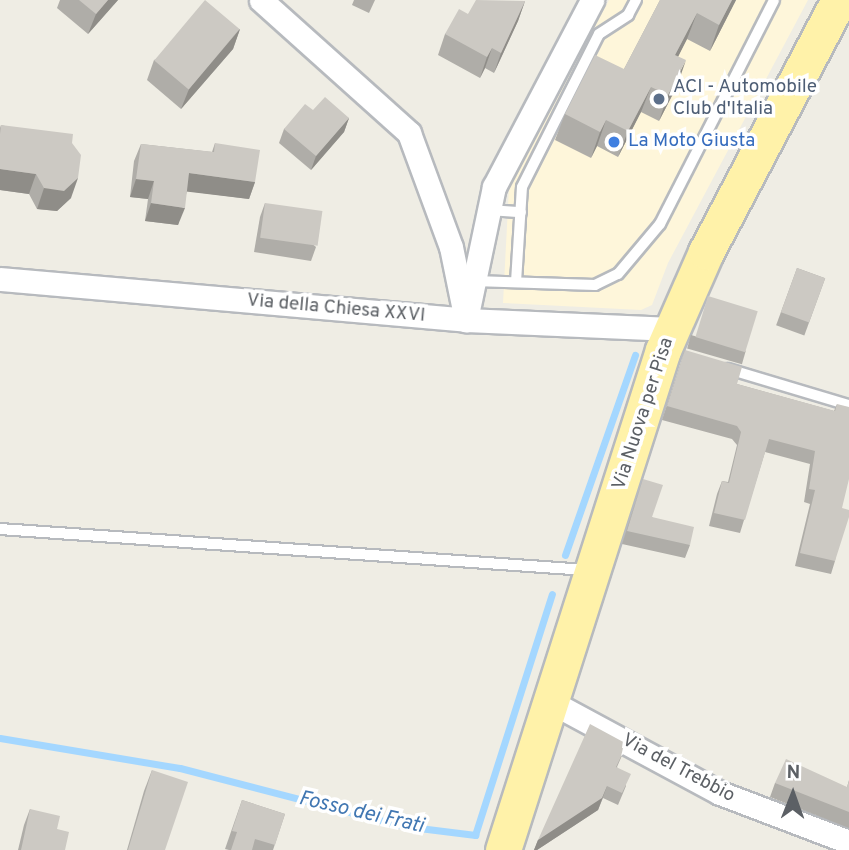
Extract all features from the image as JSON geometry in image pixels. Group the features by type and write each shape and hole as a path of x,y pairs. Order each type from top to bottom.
{"main road":[{"name":"Via Nuova per Pisa","path":"503,850 593,570 670,344 706,252 839,0"}],"street":[{"path":"261,0 409,133 451,247 466,320"},
{"path":"466,320 494,187 592,0"},
{"name":"Via della Chiesa XXVI","path":"0,279 466,320 670,344"},
{"name":"Via del Trebbio","path":"551,702 720,793 849,842"}],"lane":[{"path":"516,282 522,187 599,34 628,15 636,0"},
{"path":"474,281 596,285 626,265 660,225 775,0"},
{"path":"489,210 521,212"},
{"path":"716,366 849,405"},
{"path":"0,529 593,570"}],"shaded area":[{"path":"609,0 808,0 668,263 652,305 641,310 503,303 509,187"}],"building":[{"path":"79,0 108,0 96,14"},
{"path":"205,0 239,29 189,89 154,61"},
{"path":"476,0 525,1 501,53 492,48 487,57 445,34 459,9 468,14"},
{"path":"660,0 732,0 719,25 697,13 675,55 686,60 668,95 651,87 628,131 606,120 600,132 565,114 595,55 624,69"},
{"path":"325,97 349,118 316,156 284,129 305,104 313,110"},
{"path":"1,125 73,134 72,143 81,155 78,178 64,191 44,188 36,174 0,169"},
{"path":"215,143 260,150 255,182 189,173 185,208 151,203 154,181 136,179 141,144 214,152"},
{"path":"265,203 322,211 318,246 260,238"},
{"path":"797,268 825,278 809,322 781,312"},
{"path":"708,296 758,311 745,352 695,337"},
{"path":"685,350 742,367 737,384 835,411 837,404 849,407 849,479 842,508 849,510 849,517 835,561 800,553 815,490 809,489 815,451 769,439 745,520 714,513 722,481 729,483 741,432 737,426 667,406"},
{"path":"643,479 663,485 652,517 694,527 690,545 627,531"},
{"path":"590,724 627,744 616,767 631,774 622,793 607,786 602,798 538,840"},
{"path":"786,759 847,787 849,781 849,812 775,783"},
{"path":"152,770 188,782 165,850 128,850"},
{"path":"242,800 285,814 275,845 255,839 252,850 231,850 237,832 232,831"},
{"path":"30,809 60,816 57,829 69,832 65,850 21,850"}],"waterway":[{"name":"Fosso dei Frati","path":"565,555 635,355"},
{"name":"Fosso dei Frati","path":"0,738 180,768 403,826 475,835 552,594"}],"place":[{"name":"ACI - Automobile Club d'Italia","path":"659,99"},
{"name":"La Moto Giusta","path":"614,142"}]}
